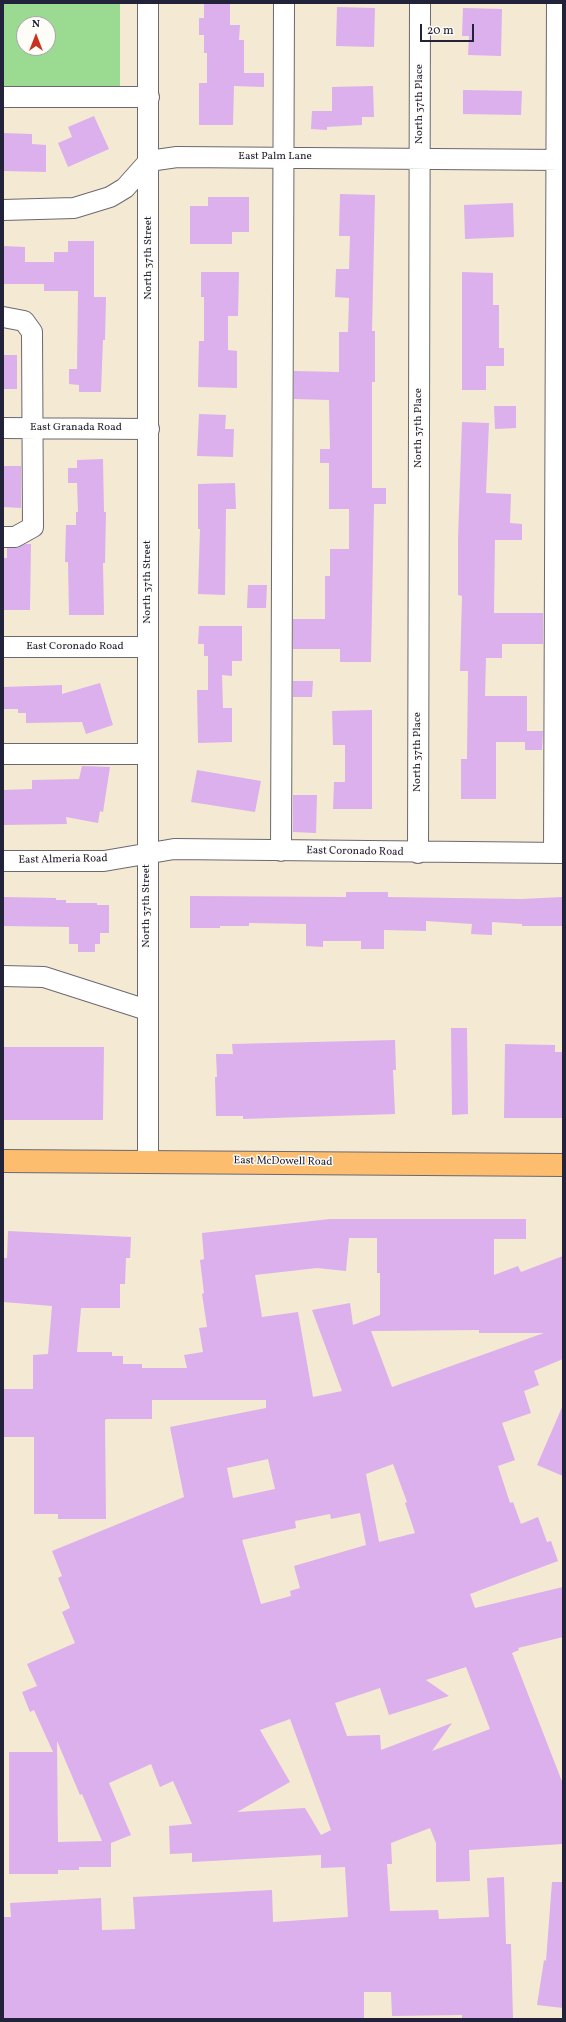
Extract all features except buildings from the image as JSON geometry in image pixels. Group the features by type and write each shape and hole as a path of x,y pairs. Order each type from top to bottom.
{"main road":[{"name":"East McDowell Road","path":"3,1161 563,1165"}],"street":[{"name":"North 37th Street","path":"148,3 148,1161"},
{"path":"281,851 284,3"},
{"name":"North 37th Place","path":"418,853 420,3"},
{"path":"557,3 560,160 558,853"},
{"path":"3,96 148,97"},
{"name":"East Palm Lane","path":"149,161 177,157 560,160"},
{"path":"3,210 74,208 110,197 125,188 149,161"},
{"path":"3,317 24,321 32,332 33,527 15,537 3,537"},
{"name":"East Granada Road","path":"3,428 149,429"},
{"name":"East Coronado Road","path":"3,647 147,647"},
{"path":"3,754 147,754"},
{"name":"East Coronado Road","path":"147,854 174,849 418,853 558,853"},
{"name":"East Almeria Road","path":"3,861 104,861 147,854"},
{"path":"3,976 44,977 147,1010"}],"green space":[{"path":"3,3 120,3 120,92 3,93"}]}
